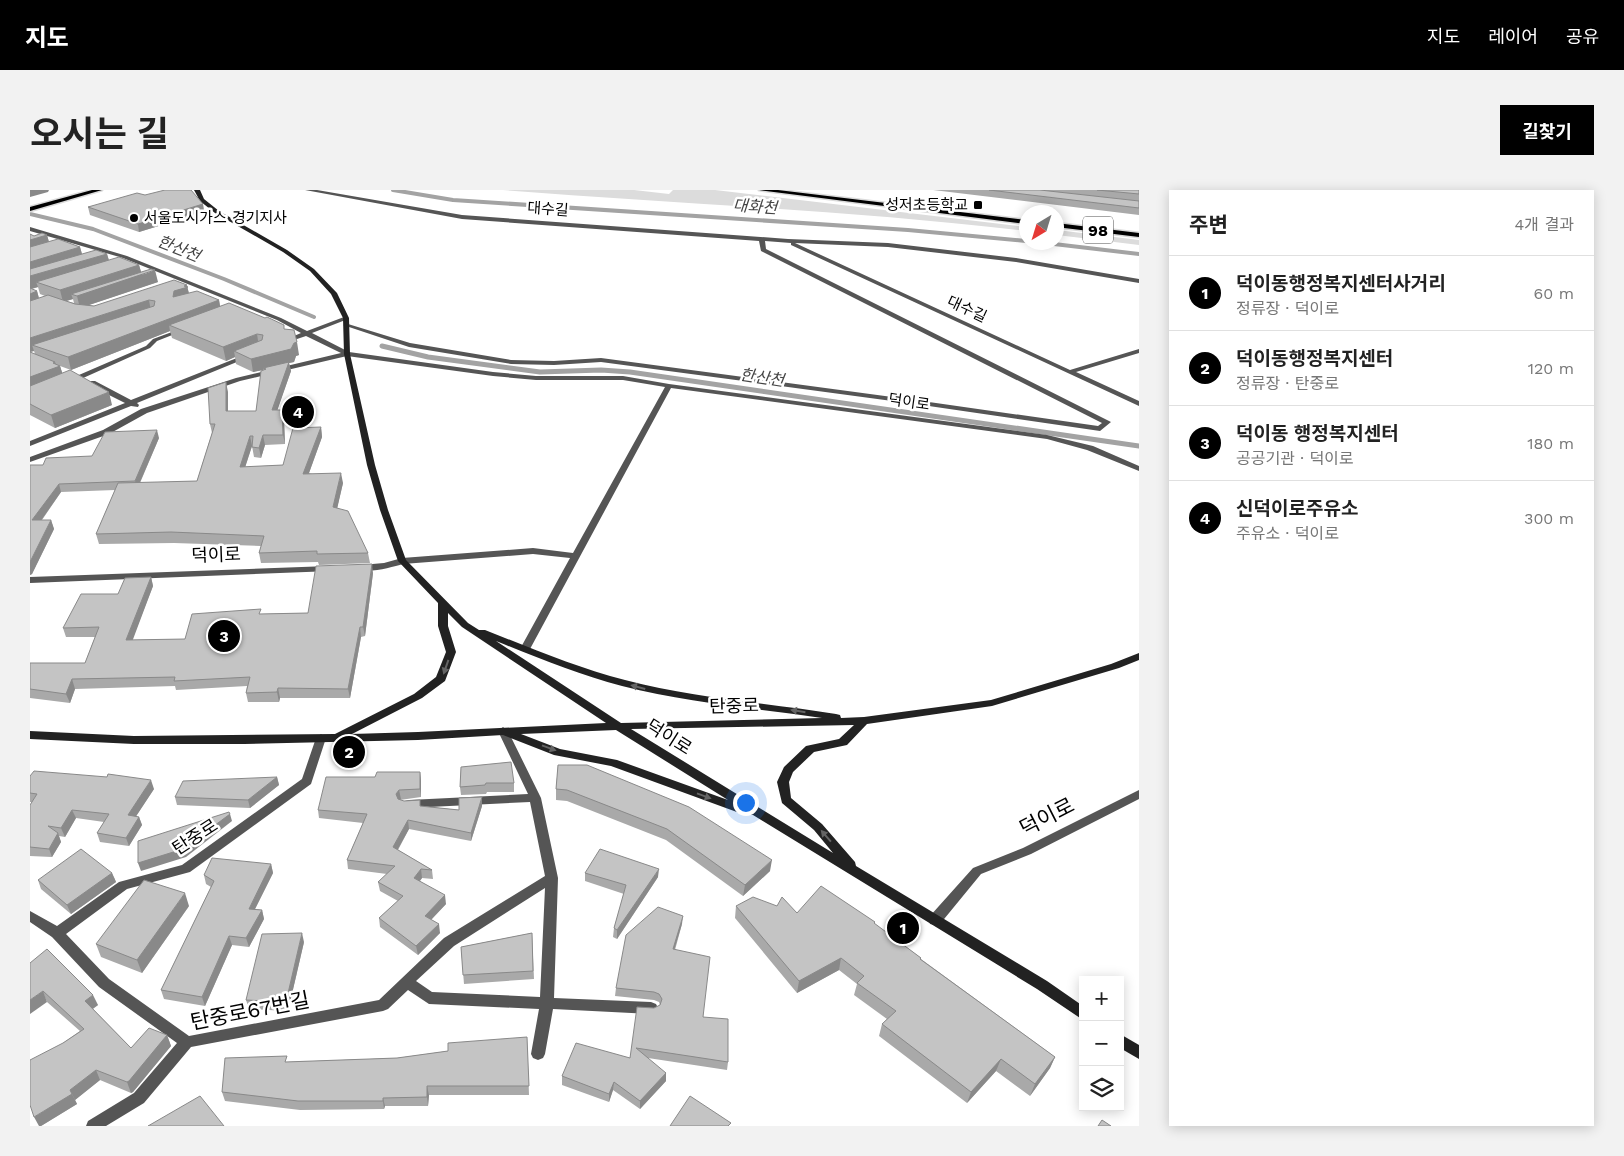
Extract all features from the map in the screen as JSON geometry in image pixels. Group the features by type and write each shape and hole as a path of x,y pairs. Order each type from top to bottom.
{"main road":[{"path":"30,209 99,190"},
{"path":"196,190 202,200 217,212 285,250 312,270 334,293 346,322 347,354"},
{"path":"762,190 1019,221"},
{"path":"812,190 1019,214"},
{"name":"98","path":"1064,219 1139,228"},
{"name":"98","path":"1064,226 1139,235"},
{"name":"덕이로","path":"347,354 371,465 402,561 465,625 618,727 935,920 1042,986 1079,1011"},
{"path":"336,738 418,696 442,680 451,652 443,626 443,603"},
{"path":"465,625 574,668 642,688 708,701 864,721"},
{"name":"탄중로","path":"30,735 134,740 336,738 418,736 576,727 864,721 992,703 1115,666 1139,656"},
{"path":"858,873 818,827 786,800 783,782 788,770 810,750 843,742 864,721"},
{"path":"503,731 558,752 613,763 772,820"},
{"path":"1124,1043 1139,1053"}],"street":[{"name":"대수길","path":"308,190 462,217 788,241 888,245 1016,260 1139,281"},
{"name":"덕이로","path":"30,229 136,261 247,306 347,354 510,376 536,378 623,378 669,386 1047,437 1090,448 1139,469"},
{"path":"30,236 43,232"},
{"path":"289,340 306,333 346,322 409,345 511,362 554,363 601,360 1100,429 1107,422 763,250 762,239"},
{"name":"대수길","path":"788,241 1139,404"},
{"path":"62,246 76,242"},
{"path":"101,257 114,253"},
{"path":"124,264 136,261"},
{"path":"154,276 165,273"},
{"path":"169,282 180,279"},
{"path":"179,287 190,283"},
{"path":"205,297 216,294"},
{"path":"235,310 247,306"},
{"path":"63,384 148,347 154,340 190,327"},
{"path":"1070,372 1139,351"},
{"path":"30,443 253,354"},
{"name":"덕이로","path":"30,460 106,432 144,411 238,379 347,354"},
{"path":"63,371 80,377 133,403 144,411"},
{"path":"525,649 669,386"},
{"path":"356,569 375,568 402,561 533,551 576,556"},
{"name":"덕이로","path":"30,580 336,569"},
{"path":"503,731 535,798 552,878 547,1003 538,1054"},
{"name":"탄중로","path":"58,933 123,885 186,869 307,781 321,738"},
{"name":"덕이로","path":"935,920 977,871 1027,852 1139,794"},
{"path":"404,804 535,798"},
{"name":"탄중로67번길","path":"93,1126 139,1098 187,1042 383,1005 449,942 552,878"},
{"path":"30,916 58,933 104,983 187,1042"},
{"path":"407,982 428,998 653,1008"}],"shaded area":[{"path":"503,190 634,190 669,194 673,190 715,190 1019,226 1019,230 831,212"},
{"path":"1064,231 1139,240 1139,245 1064,236"}],"building":[{"path":"165,190 191,190 203,204 138,224 88,207 137,193 145,195"},
{"path":"989,190 1040,190 1139,201 1139,208"},
{"path":"1097,190 1139,190 1139,194"},
{"path":"42,233 47,235 30,240 30,234 34,236"},
{"path":"58,239 80,247 30,262 30,247"},
{"path":"96,250 107,254 30,276 30,269"},
{"path":"119,257 139,265 60,290 36,282"},
{"path":"151,269 155,270 77,296 71,294"},
{"path":"174,280 188,287 174,291 173,297 197,291 219,300 68,357 32,345 154,306 155,301 149,300 30,338 30,301 48,295 75,304 94,306"},
{"path":"30,288 37,291 30,294"},
{"path":"229,303 284,325 284,329 294,330 297,342 294,343 291,349 251,359 234,351 262,340 263,335 257,334 223,347 169,325"},
{"path":"30,352 55,362 53,363 60,366 30,377"},
{"path":"289,362 272,410 282,410 283,435 263,435 259,448 252,447 253,436 250,436 240,467 283,465 293,428 321,427 303,474 341,473 333,507 348,511 368,553 317,554 317,551 259,553 264,536 171,532 96,534 118,483 197,481 215,424 210,424 208,388 226,382 226,411 256,411 261,371 266,369 263,368"},
{"path":"70,370 109,392 51,415 30,404 30,386"},
{"path":"157,430 135,481 59,484 32,520 51,520 30,562 30,465 43,465 46,458 92,456 105,432"},
{"path":"372,564 363,627 360,627 348,689 278,688 277,692 246,693 250,677 174,681 175,677 72,679 66,694 30,689 30,663 85,663 99,627 63,628 81,594 118,594 125,578 151,577 126,640 185,639 192,614 261,609 259,614 308,613 316,566"},
{"path":"511,762 514,783 486,783 485,785 460,787 461,767"},
{"path":"558,765 587,765 689,807 772,860 745,885 667,829 567,790 556,789"},
{"path":"34,771 107,777 108,774 151,780 128,815 139,817 126,838 97,833 109,814 72,810 61,828 48,826 58,833 49,849 30,847 30,805 37,794 30,793 30,776"},
{"path":"377,772 420,772 420,789 399,790 396,794 398,799 404,801 420,800 420,806 459,810 459,798 482,797 471,833 408,820 393,847 432,870 421,869 414,878 445,895 425,916 439,924 416,946 379,918 403,896 378,882 395,866 347,860 367,814 318,810 326,777 375,777"},
{"path":"277,777 248,800 175,797 183,781"},
{"path":"229,812 230,814 183,849 138,863 138,841"},
{"path":"81,849 112,873 67,905 38,880"},
{"path":"600,849 659,869 617,930 614,928 626,885 585,873"},
{"path":"212,858 271,864 249,909 262,910 246,938 229,936 202,997 161,990 214,881 204,875"},
{"path":"144,880 185,893 137,960 96,944"},
{"path":"821,886 875,922 920,959 1055,1057 1035,1084 1001,1059 971,1092 882,1024 896,1011 857,983 864,976 841,958 799,981 736,906 753,897 777,906 782,897 797,913"},
{"path":"658,907 683,916 673,949 710,957 703,1017 728,1019 728,1062 636,1048 666,1073 640,1101 614,1082 609,1094 562,1076 576,1043 630,1058 637,1007 654,1008 660,1005 662,999 659,994 654,992 616,988 626,935"},
{"path":"302,933 286,1002 246,1000 262,934"},
{"path":"532,933 533,971 463,975 461,947"},
{"path":"47,949 93,995 85,1001 131,1048 149,1028 167,1035 129,1081 127,1082 96,1070 70,1090 72,1094 34,1117 30,1105 30,1060 63,1043 84,1029 43,991 30,1000 30,963"},
{"path":"527,1037 529,1086 427,1086 427,1097 383,1098 383,1101 298,1101 222,1092 225,1058 287,1056 285,1062 397,1058 448,1051 448,1043"},
{"path":"200,1096 224,1126 148,1126"},
{"path":"690,1096 731,1123 728,1126 670,1126"},
{"path":"1102,1120 1111,1126 1098,1126"}],"waterway":[{"name":"대화천","path":"393,190 453,200 908,230 1019,240"},
{"name":"한산천","path":"30,214 93,229 224,279 314,317"},
{"name":"대화천","path":"1064,245 1139,254"},
{"name":"한산천","path":"382,346 428,357 540,372 601,370 630,372 1139,446"}],"place":[{"name":"성저초등학교","path":"978,205"},
{"name":"서울도시가스 경기지사","path":"134,218"},
{"name":"신덕이로주유소","path":"298,412"},
{"name":"덕이동 행정복지센터","path":"224,636"},
{"name":"덕이동행정복지센터","path":"349,752"},
{"name":"덕이동행정복지센터사거리","path":"903,928"}]}
